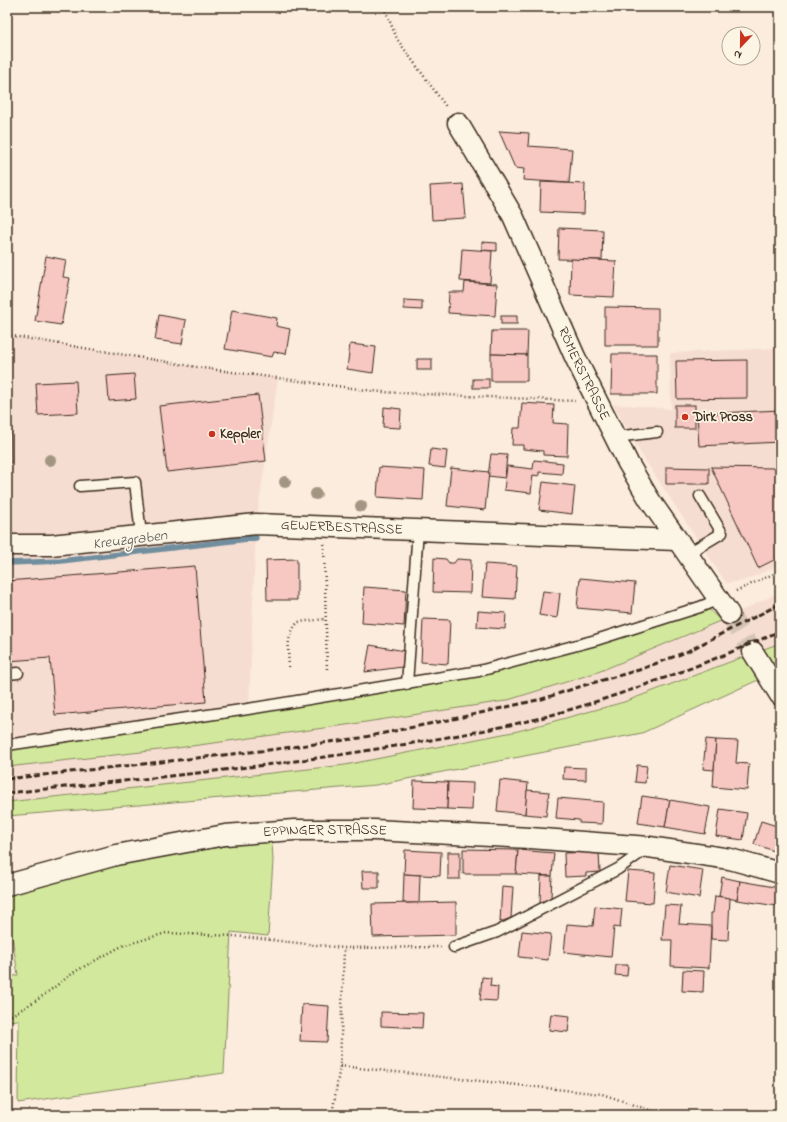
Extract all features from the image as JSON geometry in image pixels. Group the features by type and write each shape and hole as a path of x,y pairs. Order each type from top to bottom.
{"street":[{"name":"RÖMERSTRASSE","path":"458,123 513,216 575,357 615,437 649,500 682,547 727,602"},
{"name":"GEWERBESTRASSE","path":"7,541 51,545 256,524 418,529 682,547"},
{"path":"753,652 778,686"},
{"name":"EPPINGER STRASSE","path":"7,884 116,856 225,835 294,830 374,830 515,837 649,847 730,859 780,873"}],"lane":[{"path":"615,437 657,432"},
{"path":"80,486 135,482 142,535"},
{"path":"682,547 722,533 700,496"},
{"path":"407,684 418,529"},
{"path":"7,745 407,684 479,671 596,640 700,607 727,602"},
{"path":"7,674 18,673"},
{"path":"454,947 497,932 618,869 639,852 649,847"}],"path":[{"path":"384,7 397,39 458,123"},
{"path":"7,335 203,368 381,392 598,402"},
{"path":"323,526 327,672"},
{"path":"727,602 780,571"},
{"path":"289,667 288,641 291,631 298,622 326,619"},
{"path":"7,1016 12,1015 37,1000 76,971 122,946 166,933 234,936 344,948 454,947"},
{"path":"332,1115 340,1066 344,948"},
{"path":"340,1066 602,1094 664,1115"}],"shaded area":[{"path":"7,335 203,368 278,378 256,524 249,707 7,740"},
{"path":"780,348 780,565 743,581 726,583 641,454 613,404 671,409 670,353"},
{"path":"780,592 780,643 624,702 518,731 345,765 7,802 7,767 177,748 346,725 505,701 598,672 714,624"}],"green space":[{"path":"703,603 720,621 598,672 505,701 346,725 177,748 7,767 7,740 408,688 594,638"},
{"path":"780,643 780,670 642,733 376,785 7,816 7,802 345,765 518,731 624,702"},
{"path":"272,841 273,861 268,936 231,932 224,1073 18,1103 19,1020 7,1021 7,978 18,975 9,918 7,918 7,895 137,860 239,844"}],"building":[{"path":"499,131 529,133 528,146 572,149 569,183 523,180 524,169 515,168"},
{"path":"541,182 585,184 584,214 540,212"},
{"path":"463,184 466,218 432,220 430,186"},
{"path":"559,228 603,230 602,260 558,259"},
{"path":"482,242 497,243 497,251 482,250"},
{"path":"462,249 492,251 490,283 460,281"},
{"path":"46,256 66,260 63,277 70,278 61,325 35,321"},
{"path":"571,259 616,261 614,297 570,295"},
{"path":"465,282 497,284 495,316 448,313 449,292 464,292"},
{"path":"404,300 422,301 422,310 404,309"},
{"path":"605,307 658,308 658,345 605,345"},
{"path":"232,310 277,318 276,326 290,329 286,354 274,352 272,357 225,349"},
{"path":"159,315 186,320 182,344 155,340"},
{"path":"501,316 517,316 517,324 501,324"},
{"path":"492,331 528,331 527,355 491,354"},
{"path":"350,344 376,347 373,373 347,369"},
{"path":"491,354 527,355 527,381 491,381"},
{"path":"612,354 657,354 657,394 611,394"},
{"path":"417,359 432,359 432,370 417,370"},
{"path":"747,360 747,398 677,399 676,361"},
{"path":"134,374 136,399 109,401 107,376"},
{"path":"473,379 489,379 489,388 473,388"},
{"path":"76,381 78,413 38,415 36,383"},
{"name":"Keppler","path":"258,395 266,461 167,472 159,406"},
{"path":"7,397 10,397 11,463 7,463"},
{"path":"522,403 554,405 553,423 568,424 567,456 543,455 543,451 523,449 523,445 512,445 513,428 520,428"},
{"name":"Dirk Pross","path":"675,405 695,405 695,428 675,428"},
{"path":"384,407 401,409 400,428 383,427"},
{"path":"780,410 780,442 699,446 697,414"},
{"path":"431,449 447,451 445,468 429,466"},
{"path":"491,454 507,455 505,478 488,476"},
{"path":"534,460 563,463 562,474 539,472 539,476 533,475 531,493 504,490 507,466 533,469"},
{"path":"379,467 425,470 423,500 377,497"},
{"path":"666,467 709,468 709,484 666,484"},
{"path":"711,467 774,468 780,481 780,557 758,568"},
{"path":"451,468 489,472 485,510 447,506"},
{"path":"543,482 575,486 572,514 539,510"},
{"path":"434,558 446,559 449,563 454,563 457,559 471,560 470,593 433,592"},
{"path":"297,559 297,600 267,600 266,560"},
{"path":"485,564 517,566 515,599 482,597"},
{"path":"195,566 206,702 55,715 50,658 7,661 7,581"},
{"path":"580,578 635,583 632,613 577,608"},
{"path":"364,587 406,590 404,626 362,623"},
{"path":"543,591 560,593 557,618 539,615"},
{"path":"478,611 506,613 505,629 477,627"},
{"path":"423,619 450,620 448,664 421,662"},
{"path":"370,645 405,651 402,667 365,672"},
{"path":"706,739 716,740 714,770 703,769"},
{"path":"716,740 738,741 736,763 749,764 747,790 713,787"},
{"path":"637,765 647,766 645,783 635,782"},
{"path":"564,767 586,768 586,780 563,779"},
{"path":"500,780 528,783 525,814 497,811"},
{"path":"414,781 448,782 447,809 413,808"},
{"path":"448,782 473,783 472,810 447,809"},
{"path":"527,790 549,792 546,816 525,814"},
{"path":"642,796 670,800 665,827 638,823"},
{"path":"558,798 603,802 602,824 579,823 579,820 556,818"},
{"path":"670,800 710,807 705,834 665,827"},
{"path":"720,809 747,813 743,840 716,836"},
{"path":"778,813 780,813 780,827 776,826"},
{"path":"761,821 780,827 780,853 754,844"},
{"path":"463,849 518,850 516,874 463,874"},
{"path":"405,850 441,852 440,876 404,874"},
{"path":"518,850 554,853 552,876 516,874"},
{"path":"448,852 460,852 460,879 448,879"},
{"path":"599,852 600,872 586,873 586,876 565,877 564,853"},
{"path":"670,865 703,870 699,898 666,892"},
{"path":"362,871 379,871 379,888 363,888"},
{"path":"628,871 655,873 653,903 625,901"},
{"path":"404,874 420,875 419,903 403,903"},
{"path":"541,876 552,876 551,898 540,903"},
{"path":"722,877 740,881 737,900 719,896"},
{"path":"740,881 780,888 777,906 737,900"},
{"path":"502,886 513,887 511,918 500,922"},
{"path":"715,896 730,898 728,940 711,939 711,913 713,913"},
{"path":"456,902 456,935 373,937 372,904"},
{"path":"665,905 681,906 679,924 711,926 709,968 671,966 672,940 662,940"},
{"path":"595,906 622,909 620,928 614,927 611,957 564,952 567,924 593,926"},
{"path":"522,931 551,934 548,960 519,957"},
{"path":"616,965 628,965 627,976 615,975"},
{"path":"683,970 704,971 703,992 682,991"},
{"path":"482,977 491,978 490,986 498,987 497,1001 480,1000"},
{"path":"302,1004 329,1006 327,1042 300,1041"},
{"path":"381,1012 423,1013 422,1028 381,1026"},
{"path":"551,1014 570,1016 568,1032 549,1030"}],"waterway":[{"name":"Kreuzgraben","path":"7,563 61,561 256,538"}],"tunnel":[{"path":"729,614 753,652"}],"railway":[{"path":"7,779 269,750 360,738 542,699 639,670 686,652 780,604"},
{"path":"7,793 207,772 307,759 407,744 496,728 548,716 607,698 695,667 780,631"}],"place":[{"name":"Dirk Pross","path":"685,417"},
{"name":"Keppler","path":"212,434"}]}
